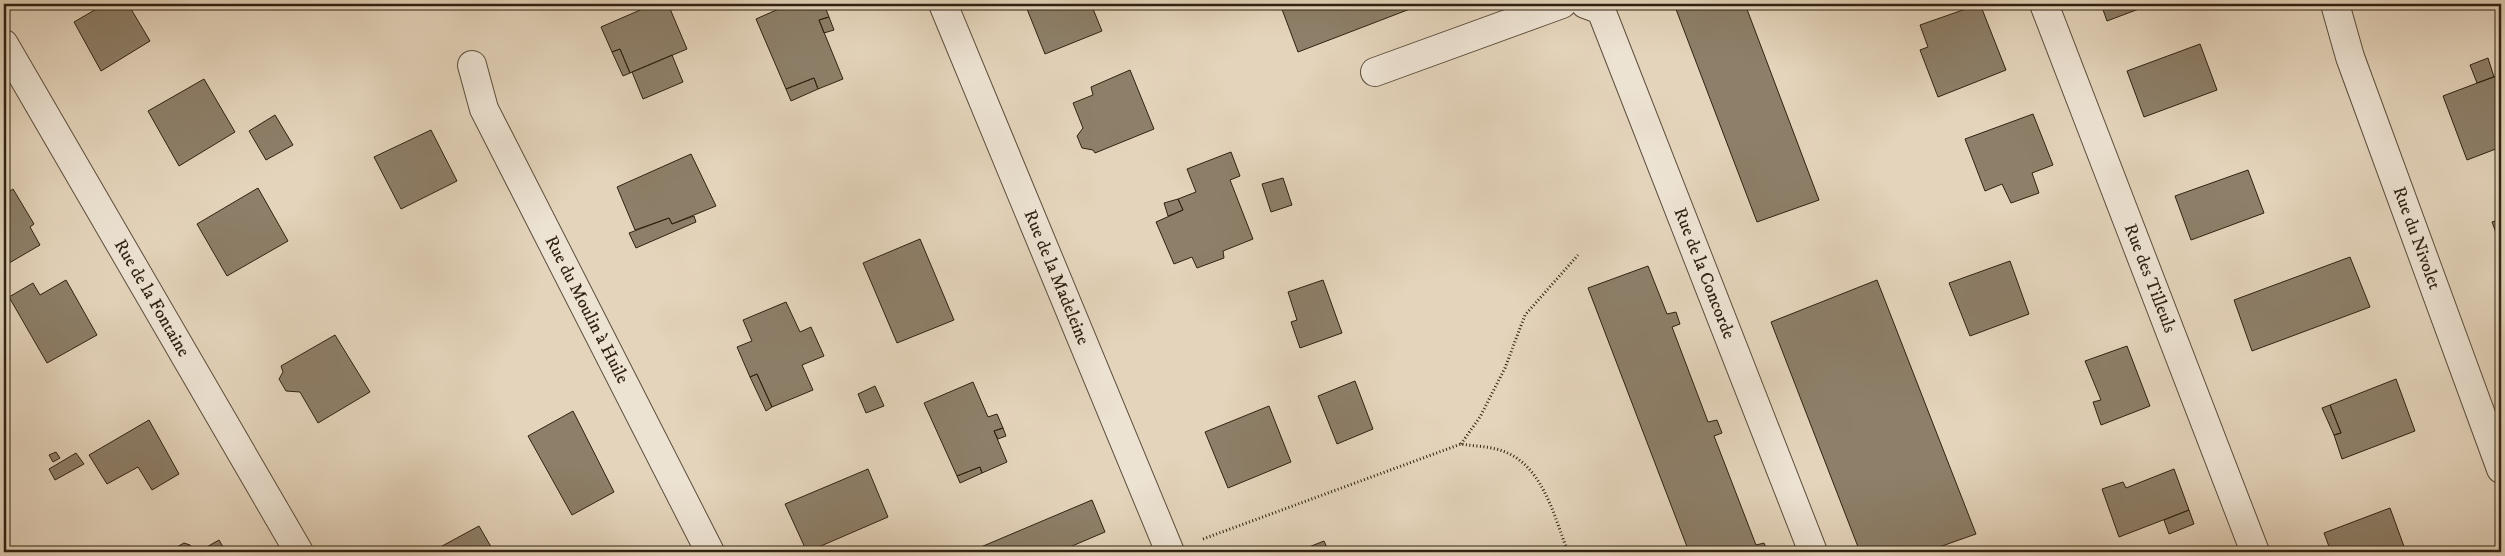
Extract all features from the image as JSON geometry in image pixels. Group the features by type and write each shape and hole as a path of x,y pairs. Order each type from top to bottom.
{"street":[{"name":"Rue de la Madeleine","path":"943,4 1169,552"},
{"path":"1375,72 1562,4"},
{"name":"Rue de la Concorde","path":"1586,4 1602,10 1813,552"},
{"name":"Rue des Tilleuls","path":"2044,4 2255,552"},
{"name":"Rue du Nivolet","path":"2335,4 2350,57 2501,469"},
{"name":"Rue de la Fontaine","path":"4,44 299,552"},
{"name":"Rue du Moulin à Huile","path":"472,65 484,109 710,552"}],"path":[{"path":"1461,444 1480,417 1505,368 1525,315 1578,255"},
{"path":"1169,552 1461,444 1497,449 1523,462 1539,481 1568,552"}],"building":[{"path":"105,4 128,4 150,41 101,71 74,22"},
{"path":"654,4 668,4 687,49 630,73 620,49 612,52 601,27"},
{"path":"790,4 824,4 829,17 819,20 843,79 818,89 814,78 786,89 756,19"},
{"path":"1025,4 1091,4 1102,31 1045,54"},
{"path":"1280,4 1423,4 1298,52"},
{"path":"1674,4 1745,4 1819,200 1757,222"},
{"path":"1980,4 2006,70 1938,97 1920,50 1928,47 1920,25"},
{"path":"2101,4 2152,4 2107,21"},
{"path":"829,17 834,30 824,33 819,20"},
{"path":"2200,44 2217,90 2144,117 2127,71"},
{"path":"620,49 630,73 623,76 612,52"},
{"path":"672,55 683,82 643,99 632,72"},
{"path":"2488,58 2494,77 2477,83 2470,65"},
{"path":"1130,70 1154,129 1095,153 1093,150 1082,148 1077,136 1083,128 1073,103 1093,95 1091,87"},
{"path":"2501,74 2501,147 2467,160 2443,96"},
{"path":"814,78 818,89 791,101 786,89"},
{"path":"204,79 235,132 179,166 148,111"},
{"path":"2033,114 2053,165 2032,173 2039,193 2011,203 2002,184 1985,191 1965,139"},
{"path":"275,115 293,145 266,160 249,131"},
{"path":"431,130 457,181 401,209 374,157"},
{"path":"1231,152 1240,176 1230,180 1253,239 1223,251 1224,258 1197,268 1192,257 1174,264 1156,222 1183,210 1178,199 1196,192 1187,169"},
{"path":"691,154 716,206 672,224 669,218 635,230 617,187"},
{"path":"2248,170 2264,213 2191,240 2175,196"},
{"path":"1283,178 1292,205 1271,212 1262,184"},
{"path":"258,188 288,241 227,276 197,224"},
{"path":"13,189 34,224 30,227 40,245 4,266 4,195"},
{"path":"1178,199 1183,210 1168,216 1164,203"},
{"path":"694,216 696,222 636,248 629,233 669,218 672,224"},
{"path":"2501,219 2501,246 2492,222"},
{"path":"920,239 954,320 897,343 863,263"},
{"path":"2350,257 2370,307 2252,351 2234,300"},
{"path":"2010,261 2029,314 1970,336 1949,283"},
{"path":"1648,266 1667,314 1676,312 1680,324 1672,327 1708,422 1717,420 1722,433 1714,436 1756,545 1764,543 1768,552 1689,552 1588,288"},
{"path":"66,280 97,335 47,363 9,297 33,283 40,295"},
{"path":"1323,280 1342,333 1300,348 1291,322 1297,320 1288,292"},
{"path":"1877,280 1976,534 1925,552 1860,552 1771,322"},
{"path":"786,302 800,332 811,327 824,356 802,365 813,390 772,407 757,374 750,377 737,347 752,341 743,320"},
{"path":"335,335 370,392 318,423 300,392 286,391 279,379 283,372 281,366"},
{"path":"2127,346 2150,406 2101,425 2093,402 2101,400 2085,361"},
{"path":"757,374 772,407 766,411 750,377"},
{"path":"2396,379 2415,431 2342,459 2334,435 2341,433 2330,405"},
{"path":"1355,381 1373,429 1337,444 1318,396"},
{"path":"973,382 988,417 997,414 1003,428 994,431 1007,462 982,473 980,467 957,476 924,403"},
{"path":"875,386 884,406 866,413 858,394"},
{"path":"2330,405 2341,433 2334,435 2322,408"},
{"path":"1269,406 1291,462 1228,488 1205,432"},
{"path":"573,411 614,492 572,515 528,436"},
{"path":"149,420 179,474 152,490 138,467 107,484 89,455"},
{"path":"1003,428 1006,436 998,439 994,431"},
{"path":"56,452 60,458 53,462 49,455"},
{"path":"76,453 84,464 55,480 49,469"},
{"path":"980,467 982,473 960,483 957,476"},
{"path":"868,469 888,517 807,552 785,504"},
{"path":"2174,469 2189,510 2119,537 2102,489 2123,482 2126,488"},
{"path":"1092,500 1105,532 1058,552 969,552"},
{"path":"2390,508 2406,552 2331,552 2324,533"},
{"path":"2189,510 2194,524 2169,534 2164,520"},
{"path":"479,526 494,552 431,552"},
{"path":"219,540 226,552 198,552"},
{"path":"1324,541 1329,552 1296,552"},
{"path":"184,543 190,545 196,552 173,552 175,548"}]}
